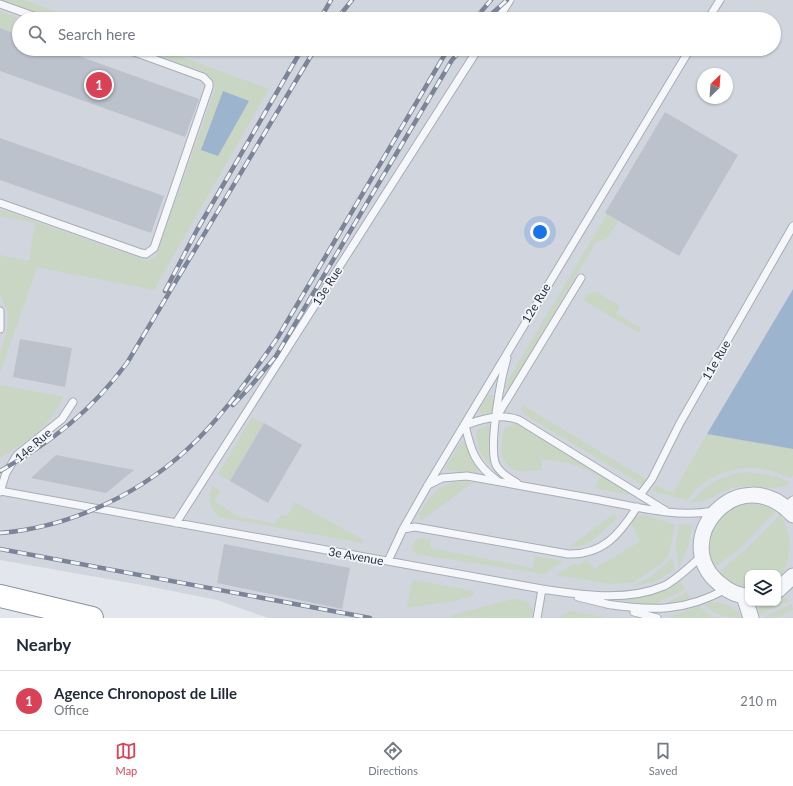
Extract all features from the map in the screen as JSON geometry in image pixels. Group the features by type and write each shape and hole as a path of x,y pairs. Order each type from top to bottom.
{"highway":[{"path":"0,596 92,618"}],"street":[{"path":"745,596 726,589 715,580 707,568 703,555 702,539 707,524 716,511 728,501 742,496 757,495 772,498 790,507"},
{"path":"781,588 792,581"},
{"path":"748,606 751,618"}],"lane":[{"path":"502,12 510,0"},
{"path":"712,12 720,0"},
{"path":"0,4 22,12"},
{"path":"0,203 140,253 146,254 154,248 209,87 209,83 203,77 145,56"},
{"name":"13e Rue","path":"176,523 474,56"},
{"name":"12e Rue","path":"388,561 403,529 428,485 686,56"},
{"name":"11e Rue","path":"640,495 652,479 680,423 793,226"},
{"path":"497,416 581,278"},
{"path":"0,311 0,329"},
{"path":"512,343 504,366 494,446 496,465 504,474 522,486"},
{"name":"14e Rue","path":"0,491 6,473 18,455 62,420 73,402"},
{"path":"498,481 480,465 473,454 465,425 497,416 509,416 519,420 666,512"},
{"path":"428,485 442,478 467,476 666,512 699,514 716,511"},
{"name":"3e Avenue","path":"0,491 542,589 602,595 625,595 649,591 665,585 703,555"},
{"path":"403,529 415,527 568,554 581,554 595,550 612,539 624,527 636,507"},
{"path":"537,618 542,589"},
{"path":"606,604 638,609 674,608 710,598 726,589"},
{"path":"551,590 657,618"}],"shaded area":[{"path":"0,0 793,0 793,289 708,434 793,449 793,618 268,618 217,600 0,560"}],"green space":[{"path":"3,0 24,0 57,12 36,12"},
{"path":"0,11 12,16 11,32 0,28"},
{"path":"160,56 179,56 269,89 154,290 37,267 0,373 0,355 7,330 8,313 0,294 0,255 29,261 35,223 0,216 0,209 148,261 156,256 215,89 214,81 205,72"},
{"path":"607,214 618,221 607,239 596,242 507,392 506,388 508,380"},
{"path":"597,292 620,306 616,313 641,328 639,333 583,300 589,293"},
{"path":"0,385 63,397 51,418 37,433 0,458"},
{"path":"489,394 492,395 494,405 493,412 481,414 480,408"},
{"path":"522,405 648,480 644,486 525,415 521,410"},
{"path":"252,417 264,423 230,481 218,474"},
{"path":"513,424 519,425 628,490 629,495 595,488 600,477 579,466 542,459 542,470 523,471 513,469 508,466 503,456 501,445 505,428"},
{"path":"488,425 490,427 488,448 491,464 484,458 477,443 478,429"},
{"path":"707,434 793,449 793,475 791,478 772,471 757,468 743,468 725,472 707,480 688,500 658,493 652,490 655,485 673,493"},
{"path":"462,441 466,443 470,456 479,472 478,474 449,470 445,468"},
{"path":"746,472 775,476 790,483 785,486 774,488 750,486 736,487 706,500 691,503 696,496 708,486 722,478"},
{"path":"466,481 473,483 422,520 419,518 419,514 424,506 432,494 437,490 449,484"},
{"path":"213,486 220,491 214,501 239,517 276,524 277,519 283,515 287,516 295,502 363,540 363,543 219,517 213,510 209,498"},
{"path":"747,503 765,505 776,511 738,550 713,569 708,553 713,525 730,509"},
{"path":"615,513 616,519 589,543 582,546 569,547"},
{"path":"779,513 784,521 789,538 789,556 781,576 781,570 745,570 745,590 717,574 747,548 777,518"},
{"path":"645,515 675,525 669,555 661,564 634,582 610,584 556,575 573,564 581,564 587,559 594,569 640,541 631,523 636,516"},
{"path":"679,524 692,525 689,544 679,568 676,545"},
{"path":"417,539 431,539 430,548 533,568 535,556 563,561 544,574 416,554 412,548 414,543"},
{"path":"672,558 675,570 654,582 633,586 652,576"},
{"path":"412,580 474,591 473,596 458,600 407,608"},
{"path":"681,582 685,589 653,605 616,600 649,593"},
{"path":"687,592 690,598 663,605"},
{"path":"786,597 789,601 781,605 781,601"},
{"path":"513,599 527,601 533,611 531,618 452,618 452,615"},
{"path":"709,602 732,607 741,618 730,617 717,613 704,604"},
{"path":"791,604 793,609 780,617 763,618"},
{"path":"699,606 713,618 674,618 668,616 685,612"},
{"path":"764,606 778,606 754,617 754,608"},
{"path":"569,611 609,618 559,618"}],"water":[{"path":"223,91 249,101 218,156 201,150"},
{"path":"793,289 793,449 707,434"}],"building":[{"path":"0,28 12,32 12,56 79,56 199,99 185,137 0,71"},
{"path":"665,112 738,155 679,256 605,213"},
{"path":"0,138 164,196 151,233 0,180"},
{"path":"20,339 72,348 65,387 13,377"},
{"path":"264,423 302,445 268,503 230,481"},
{"path":"56,455 134,470 106,493 31,478"},
{"path":"224,544 350,568 342,609 217,583"}],"railway":[{"path":"324,12 331,0"},
{"path":"343,12 352,0"},
{"path":"481,12 491,0"},
{"path":"494,12 507,0"},
{"path":"165,291 197,230 298,56"},
{"path":"0,471 37,449 70,424 85,411 127,363 311,56"},
{"path":"0,533 54,523 81,515 106,504 155,476 177,459 197,440 239,391 278,337 444,56"},
{"path":"233,405 276,356 456,56"},
{"path":"0,549 370,618"}],"place":[{"name":"Agence Chronopost de Lille","path":"99,85"}]}
